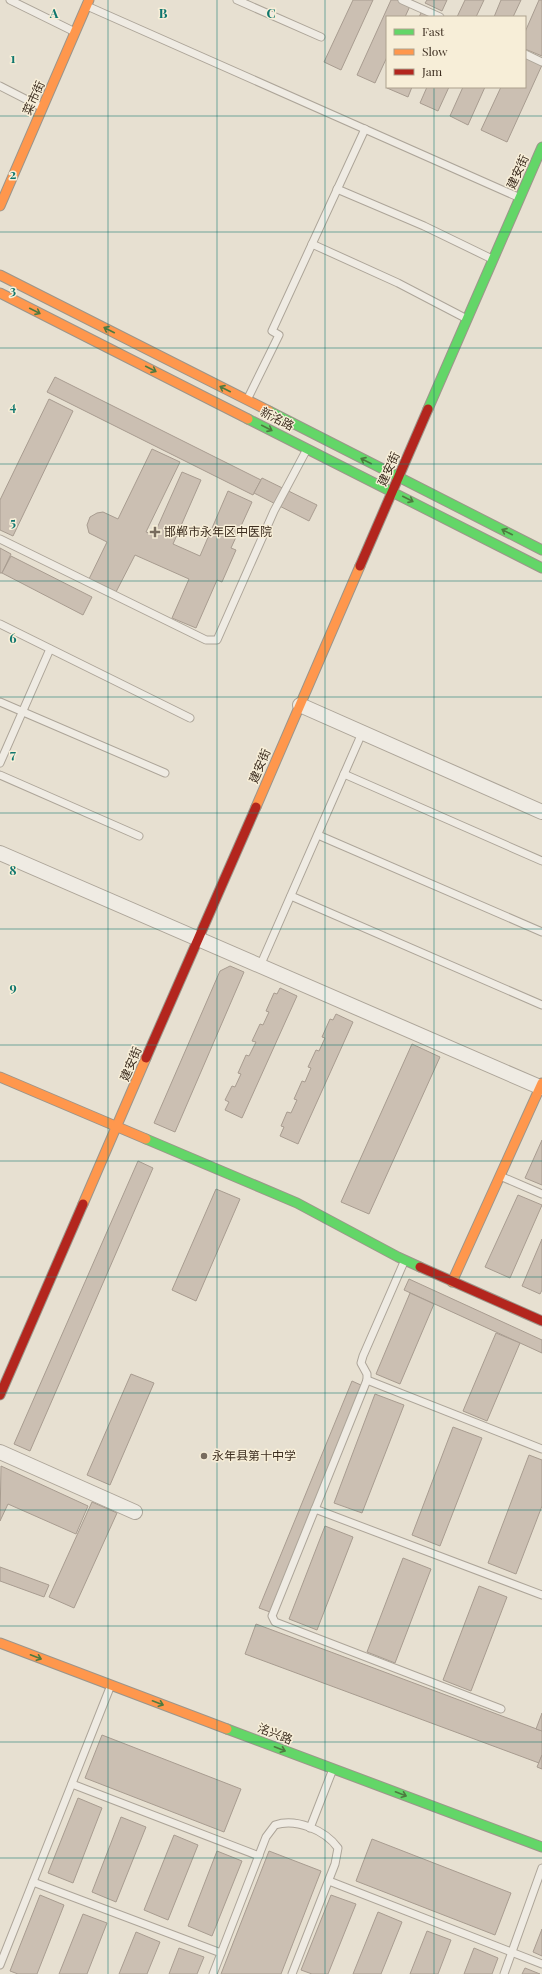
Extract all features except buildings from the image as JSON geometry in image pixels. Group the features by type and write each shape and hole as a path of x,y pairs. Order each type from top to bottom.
{"main road":[{"name":"菜市街","path":"0,206 88,3"},
{"name":"建安街","path":"0,1395 542,147"},
{"name":"新洺路","path":"0,275 542,550"},
{"name":"新洺路","path":"0,293 542,568"},
{"path":"0,1077 297,1203 405,1260 542,1321"},
{"path":"452,1282 541,1086"},
{"name":"洺兴路","path":"0,1643 542,1847"}],"street":[{"path":"300,705 542,812"},
{"path":"0,853 541,1086"},
{"path":"0,1452 135,1512"}],"lane":[{"path":"10,0 75,32"},
{"path":"237,0 321,37"},
{"path":"402,0 438,16"},
{"path":"88,3 520,198"},
{"path":"526,54 542,62"},
{"path":"0,86 42,108"},
{"path":"247,400 279,335 272,331 365,129"},
{"path":"337,189 424,226 493,259"},
{"path":"312,244 398,283 467,319"},
{"path":"0,539 206,640 217,640 274,512 307,448"},
{"path":"0,624 190,718"},
{"path":"0,763 50,649"},
{"path":"0,702 165,773"},
{"path":"260,966 362,733"},
{"path":"344,774 542,861"},
{"path":"0,775 139,836"},
{"path":"318,835 542,932"},
{"path":"291,896 542,1005"},
{"path":"500,1176 542,1194"},
{"path":"405,1260 363,1356 361,1363 367,1374 367,1380 272,1616 275,1622 501,1709"},
{"path":"367,1380 542,1449"},
{"path":"315,1509 542,1595"},
{"path":"0,1965 111,1685"},
{"path":"310,1828 333,1769"},
{"path":"72,1784 259,1856"},
{"path":"213,1974 266,1837 275,1825 290,1822 310,1828 331,1839 338,1848 335,1864 329,1881 292,1974"},
{"path":"504,1974 542,1868"},
{"path":"329,1881 542,1964"},
{"path":"33,1882 221,1953"}],"traffic: fast":[{"path":"428,409 542,147"},
{"path":"269,411 542,550"},
{"path":"248,419 542,568"},
{"path":"146,1139 297,1203 398,1257 420,1267"},
{"path":"227,1729 542,1847"}],"traffic: slow":[{"path":"0,206 89,0"},
{"path":"0,275 269,411"},
{"path":"0,293 248,419"},
{"path":"256,807 360,566"},
{"path":"83,1204 146,1058"},
{"path":"0,1077 146,1139"},
{"path":"452,1282 542,1083"},
{"path":"0,1643 227,1729"}],"traffic: jam":[{"path":"360,566 428,409"},
{"path":"146,1058 256,807"},
{"path":"0,1395 83,1204"},
{"path":"420,1267 542,1321"}],"place":[{"name":"邯郸市永年区中医院","path":"155,532"},
{"name":"永年县第十中学","path":"204,1456"}]}
